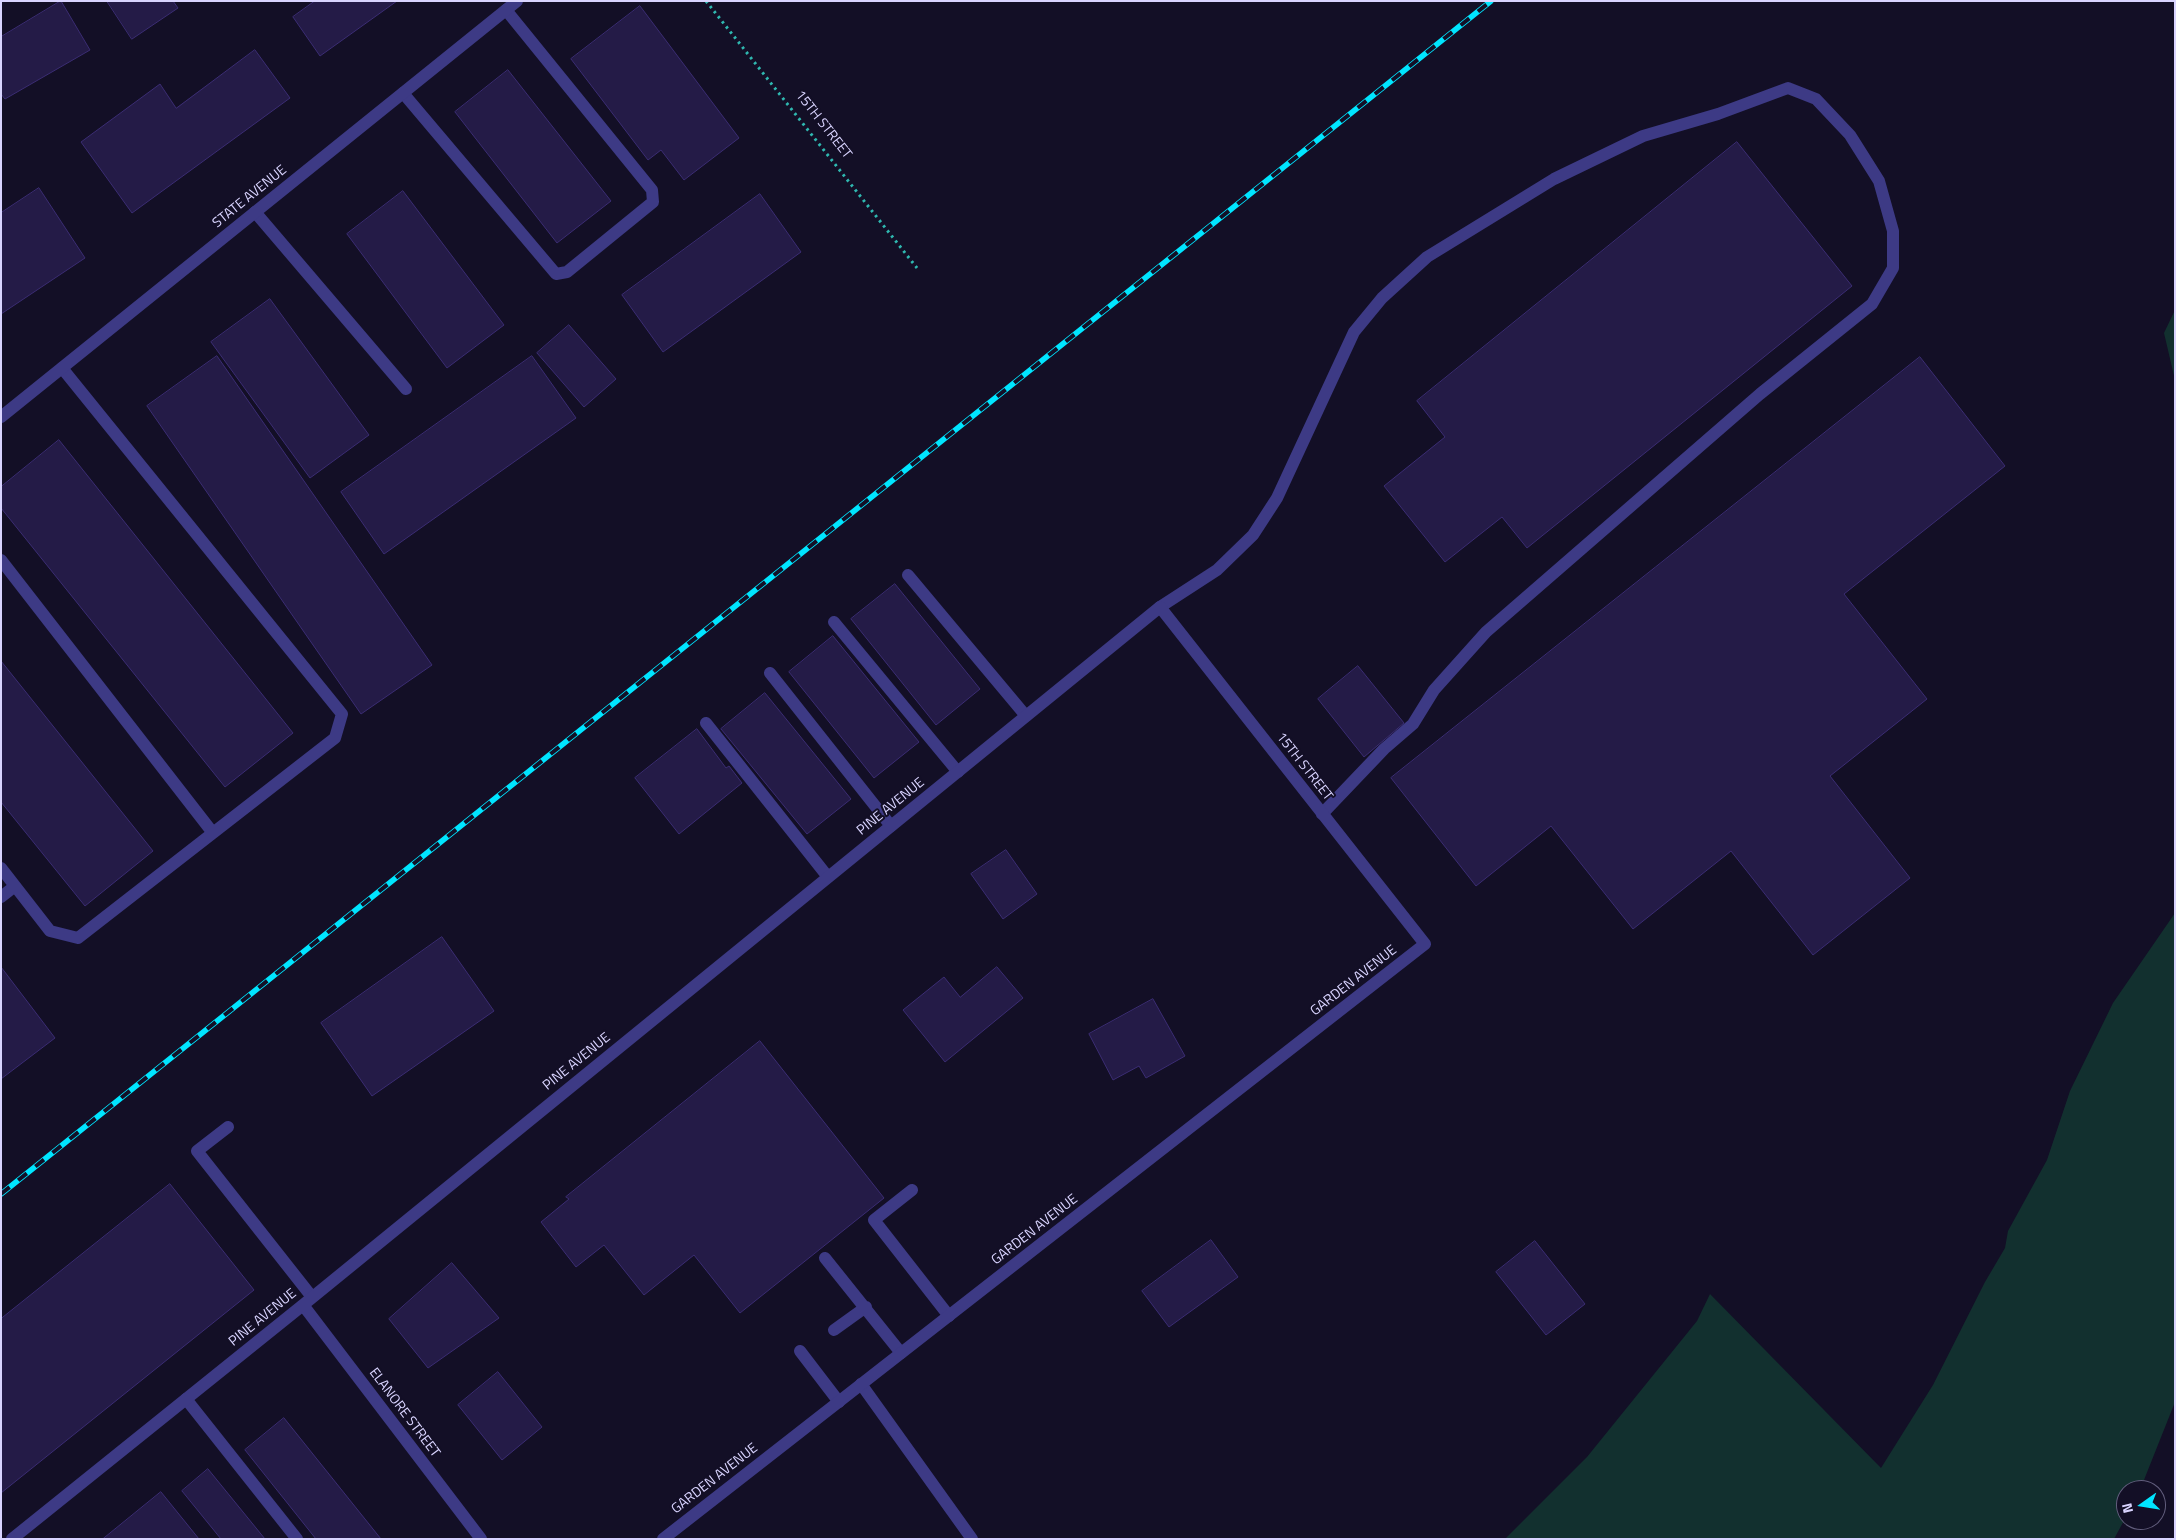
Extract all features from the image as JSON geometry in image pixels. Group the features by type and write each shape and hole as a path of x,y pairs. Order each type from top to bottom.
{"street":[{"name":"STATE AVENUE","path":"1,417 517,1"},
{"path":"404,92 556,274 567,272 653,202 652,190 506,10"},
{"name":"PINE AVENUE","path":"12,1539 1160,607 1217,570 1253,535 1277,498 1354,332 1382,298 1427,257 1554,179 1643,136 1718,114 1788,88 1816,99 1850,135 1879,181 1893,230 1893,268 1872,304 1760,394 1486,632 1434,690 1413,724 1384,749 1322,814"},
{"path":"255,212 406,389"},
{"path":"1,868 50,931 78,938 335,738 342,714 62,368"},
{"path":"1,560 213,833"},
{"path":"908,575 1026,716"},
{"name":"15TH STREET","path":"1160,607 1425,944"},
{"path":"834,622 958,772"},
{"path":"770,673 891,826"},
{"path":"706,723 828,877"},
{"path":"1,897 15,886"},
{"name":"GARDEN AVENUE","path":"663,1539 1425,944"},
{"name":"ELANORE STREET","path":"228,1127 197,1151 482,1539"},
{"path":"912,1190 874,1220 949,1316"},
{"path":"825,1258 901,1353"},
{"path":"834,1330 866,1307"},
{"path":"800,1351 839,1402"},
{"path":"861,1384 972,1539"},
{"path":"186,1399 297,1539"}],"path":[{"name":"15TH STREET","path":"706,1 917,268"}],"green space":[{"path":"2175,310 2175,380 2164,333"},
{"path":"2175,913 2175,1402 2144,1480 2116,1480 2116,1530 2119,1530 2114,1539 1505,1539 1587,1457 1697,1321 1710,1294 1881,1468 1933,1385 1985,1282 2005,1248 2008,1231 2047,1160 2070,1091 2113,1003"}],"building":[{"path":"61,1 90,50 5,99 1,94 1,37"},
{"path":"107,1 173,1 178,8 132,39"},
{"path":"315,1 397,1 320,56 293,17"},
{"path":"640,6 739,138 684,180 661,150 648,160 571,59"},
{"path":"255,50 290,98 132,213 81,142 160,84 176,108"},
{"path":"508,70 611,201 557,243 455,112"},
{"path":"1737,142 1852,286 1527,548 1502,517 1445,562 1384,486 1445,437 1417,401"},
{"path":"39,188 85,258 1,314 1,213"},
{"path":"403,191 504,325 447,368 347,234"},
{"path":"760,194 801,252 663,352 622,295"},
{"path":"270,299 369,435 310,478 211,342"},
{"path":"569,325 616,379 584,407 537,353"},
{"path":"217,356 432,665 361,714 147,406"},
{"path":"532,356 576,418 384,554 341,492"},
{"path":"1920,357 2005,466 1844,594 1927,699 1830,776 1910,878 1813,955 1731,851 1633,929 1551,826 1476,886 1391,778"},
{"path":"59,440 293,733 225,787 1,508 1,487"},
{"path":"895,584 980,689 936,725 851,619"},
{"path":"833,636 919,742 874,778 789,672"},
{"path":"1,661 153,851 85,906 1,802"},
{"path":"1358,666 1404,723 1364,757 1318,699"},
{"path":"765,693 851,799 807,834 721,729"},
{"path":"697,729 726,768 729,766 742,783 679,834 635,778"},
{"path":"1006,850 1037,894 1003,919 971,874"},
{"path":"442,937 494,1011 372,1096 321,1023"},
{"path":"1,967 55,1038 1,1079"},
{"path":"997,967 1023,998 945,1062 903,1010 944,977 960,997"},
{"path":"1153,999 1185,1056 1146,1078 1139,1066 1113,1080 1089,1034"},
{"path":"760,1041 884,1198 740,1313 694,1255 644,1295 604,1245 576,1267 541,1222 569,1199 566,1197"},
{"path":"170,1184 254,1290 1,1493 1,1319"},
{"path":"1211,1240 1238,1277 1169,1327 1142,1291"},
{"path":"1535,1241 1585,1304 1546,1335 1496,1272"},
{"path":"452,1263 499,1318 428,1368 389,1319"},
{"path":"498,1372 542,1427 502,1460 458,1405"},
{"path":"284,1418 381,1539 316,1539 245,1450"},
{"path":"208,1469 265,1539 221,1539 182,1491"},
{"path":"161,1492 199,1539 103,1539"}],"railway":[{"path":"1,1194 1491,1"}]}
